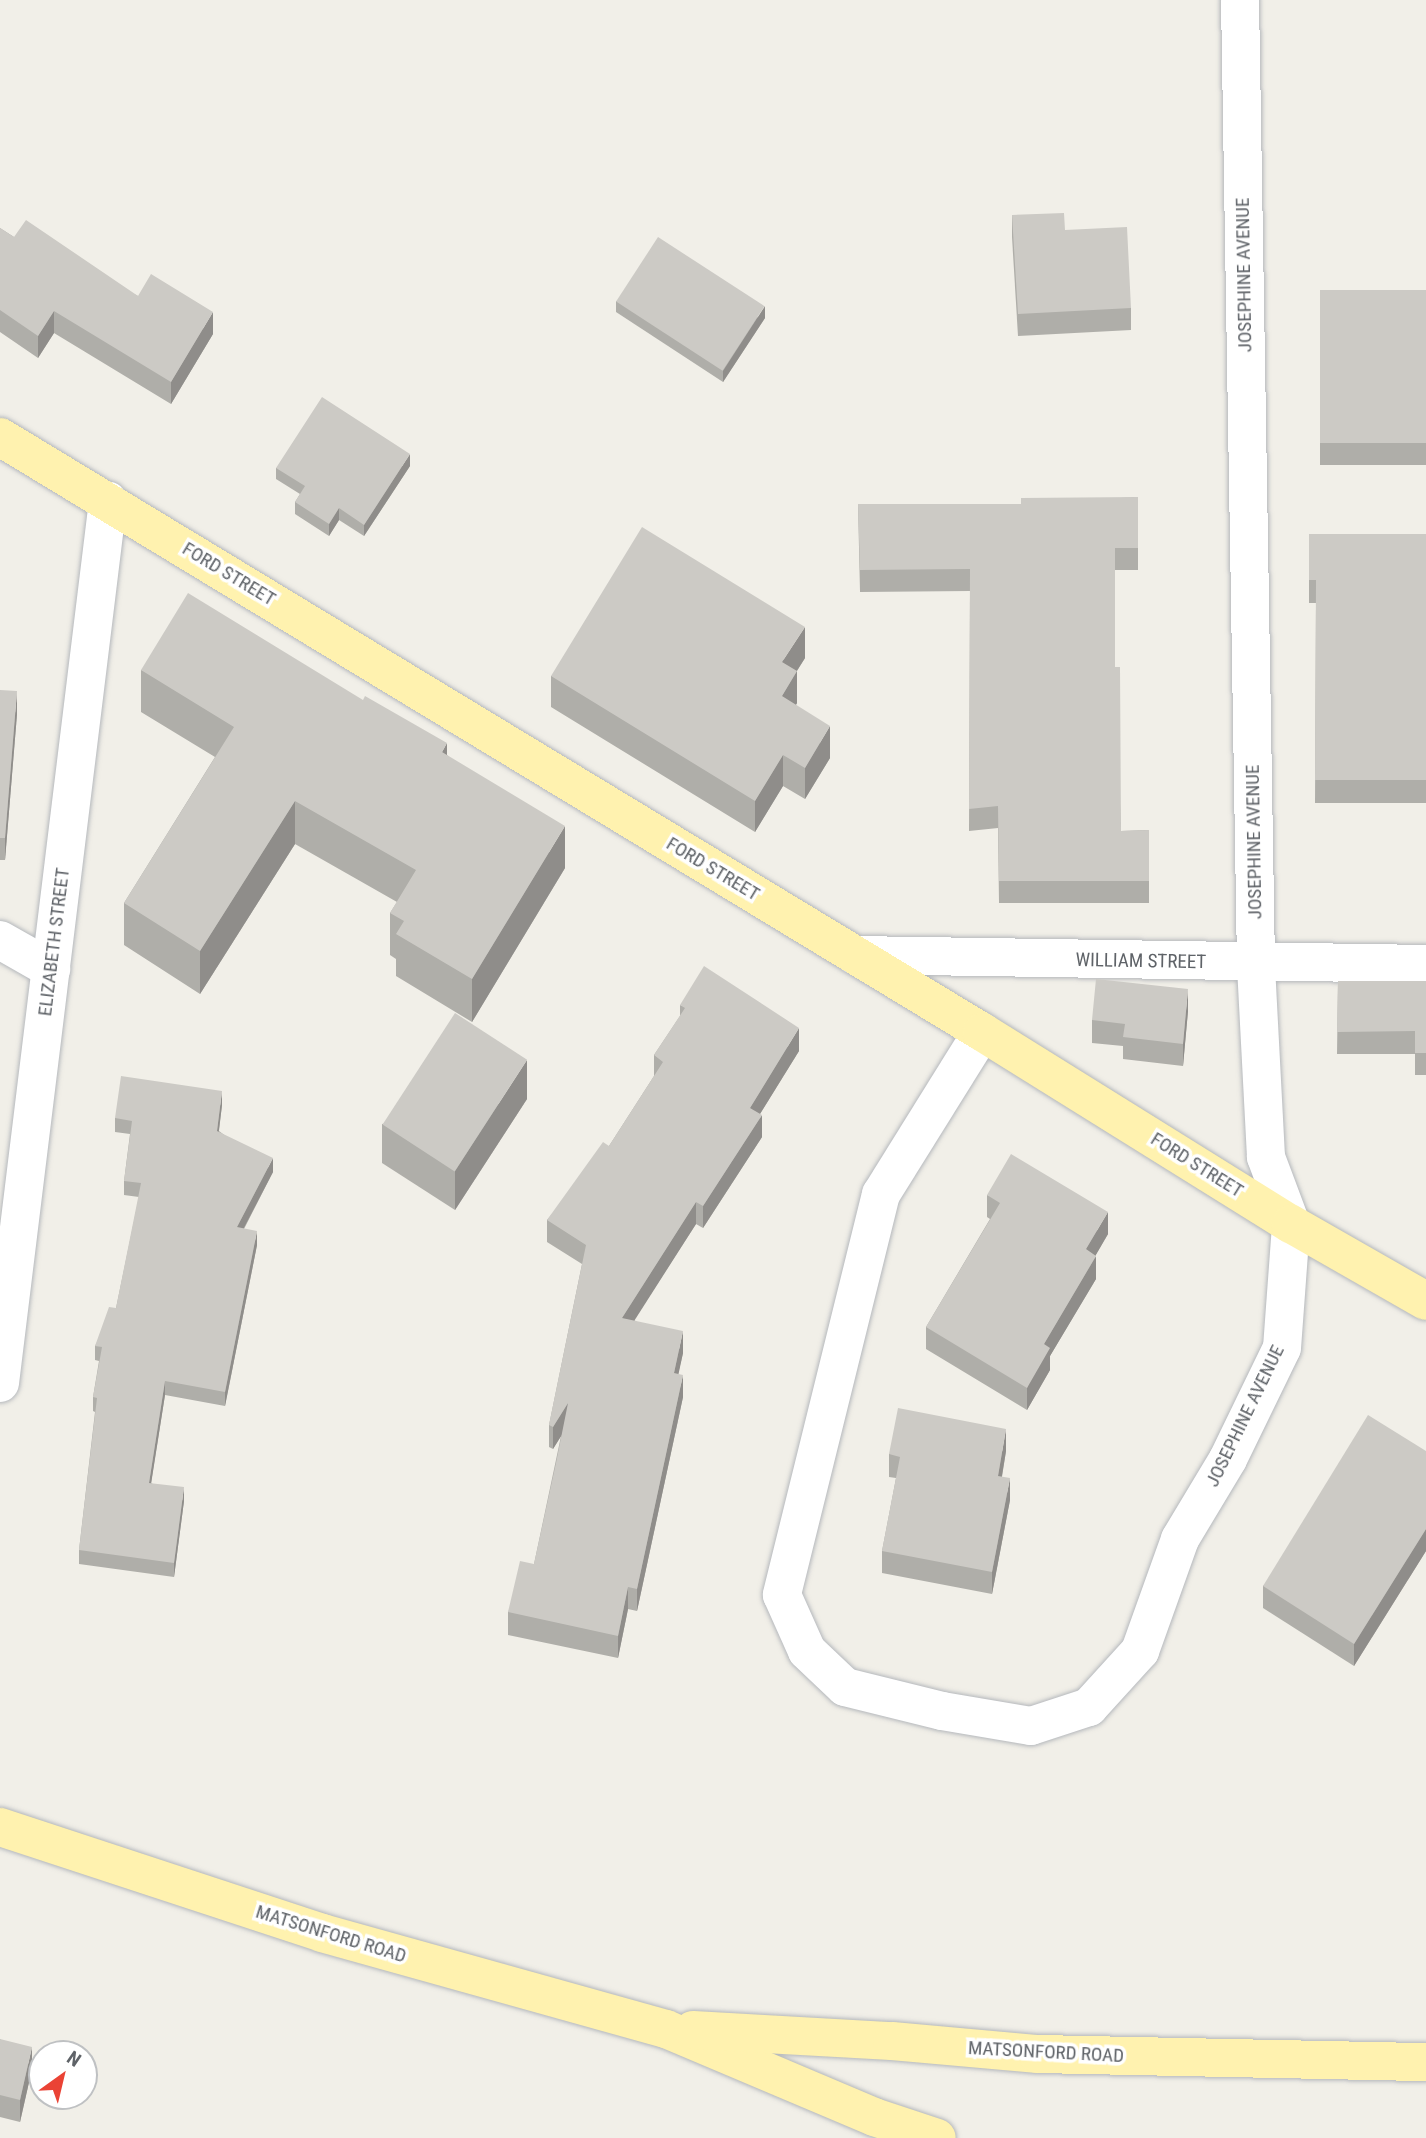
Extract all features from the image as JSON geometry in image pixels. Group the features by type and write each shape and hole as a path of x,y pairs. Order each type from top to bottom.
{"main road":[{"name":"FORD STREET","path":"0,437 982,1032 1291,1224 1426,1301"},
{"name":"MATSONFORD ROAD","path":"0,1827 321,1933 666,2029 874,2117 937,2138"},
{"name":"MATSONFORD ROAD","path":"666,2029 892,2041 1038,2054 1426,2062"}],"street":[{"name":"JOSEPHINE AVENUE","path":"982,1032 881,1194 791,1546 782,1595 807,1651 845,1687 942,1711 1031,1726 1089,1707 1140,1651 1180,1539 1228,1460 1282,1348 1291,1224 1266,1157 1256,964 1240,0"},
{"name":"ELIZABETH STREET","path":"0,1383 108,501"},
{"path":"0,940 51,969"},
{"name":"WILLIAM STREET","path":"855,955 1256,964 1426,964"}],"building":[{"path":"1064,213 1065,230 1127,227 1131,308 1018,314 1012,215"},
{"path":"26,220 138,296 151,274 213,312 171,382 54,311 38,336 0,310 0,228 14,237"},
{"path":"658,237 765,306 723,371 616,302"},
{"path":"1320,290 1426,290 1426,443 1320,443"},
{"path":"322,397 410,454 364,525 339,508 329,524 295,502 305,486 276,468"},
{"path":"1138,497 1138,548 1115,548 1115,667 1120,667 1121,831 1149,830 1149,881 999,881 998,806 969,809 970,569 860,570 858,504 1021,504 1021,498"},
{"path":"642,527 805,627 782,662 797,671 782,696 830,726 805,768 783,755 755,801 551,676"},
{"path":"1309,534 1426,534 1426,780 1315,780 1316,580 1309,580"},
{"path":"188,593 363,700 365,696 447,743 442,752 565,826 472,979 396,934 404,921 390,913 416,870 295,801 200,951 124,903 234,727 141,670"},
{"path":"0,690 17,691 5,838 0,838"},
{"path":"704,966 799,1028 750,1108 762,1115 703,1206 696,1202 622,1318 683,1331 674,1373 683,1375 637,1589 628,1587 618,1636 508,1612 520,1561 534,1564 556,1463 568,1403 553,1427 549,1425 586,1245 547,1220 603,1142 609,1146 663,1062 654,1055 685,1008 680,1005"},
{"path":"1096,979 1188,989 1183,1044 1123,1037 1125,1024 1092,1020"},
{"path":"1338,981 1426,981 1426,1053 1415,1053 1415,1031 1337,1032"},
{"path":"455,1013 527,1060 455,1171 383,1125"},
{"path":"121,1076 222,1091 217,1131 273,1158 237,1227 257,1231 225,1392 165,1381 149,1483 184,1487 174,1563 79,1550 97,1398 93,1397 102,1347 95,1346 109,1307 116,1308 141,1183 124,1181 132,1121 115,1118"},
{"path":"1011,1154 1108,1212 1086,1249 1096,1256 1044,1344 1050,1348 1027,1388 926,1327 1000,1203 987,1195"},
{"path":"898,1408 1006,1429 998,1476 1010,1478 992,1572 882,1551 900,1457 889,1454"},
{"path":"1368,1415 1426,1451 1426,1529 1354,1644 1263,1586"},
{"path":"0,2039 28,2046 28,2065 20,2100 0,2095"}]}
